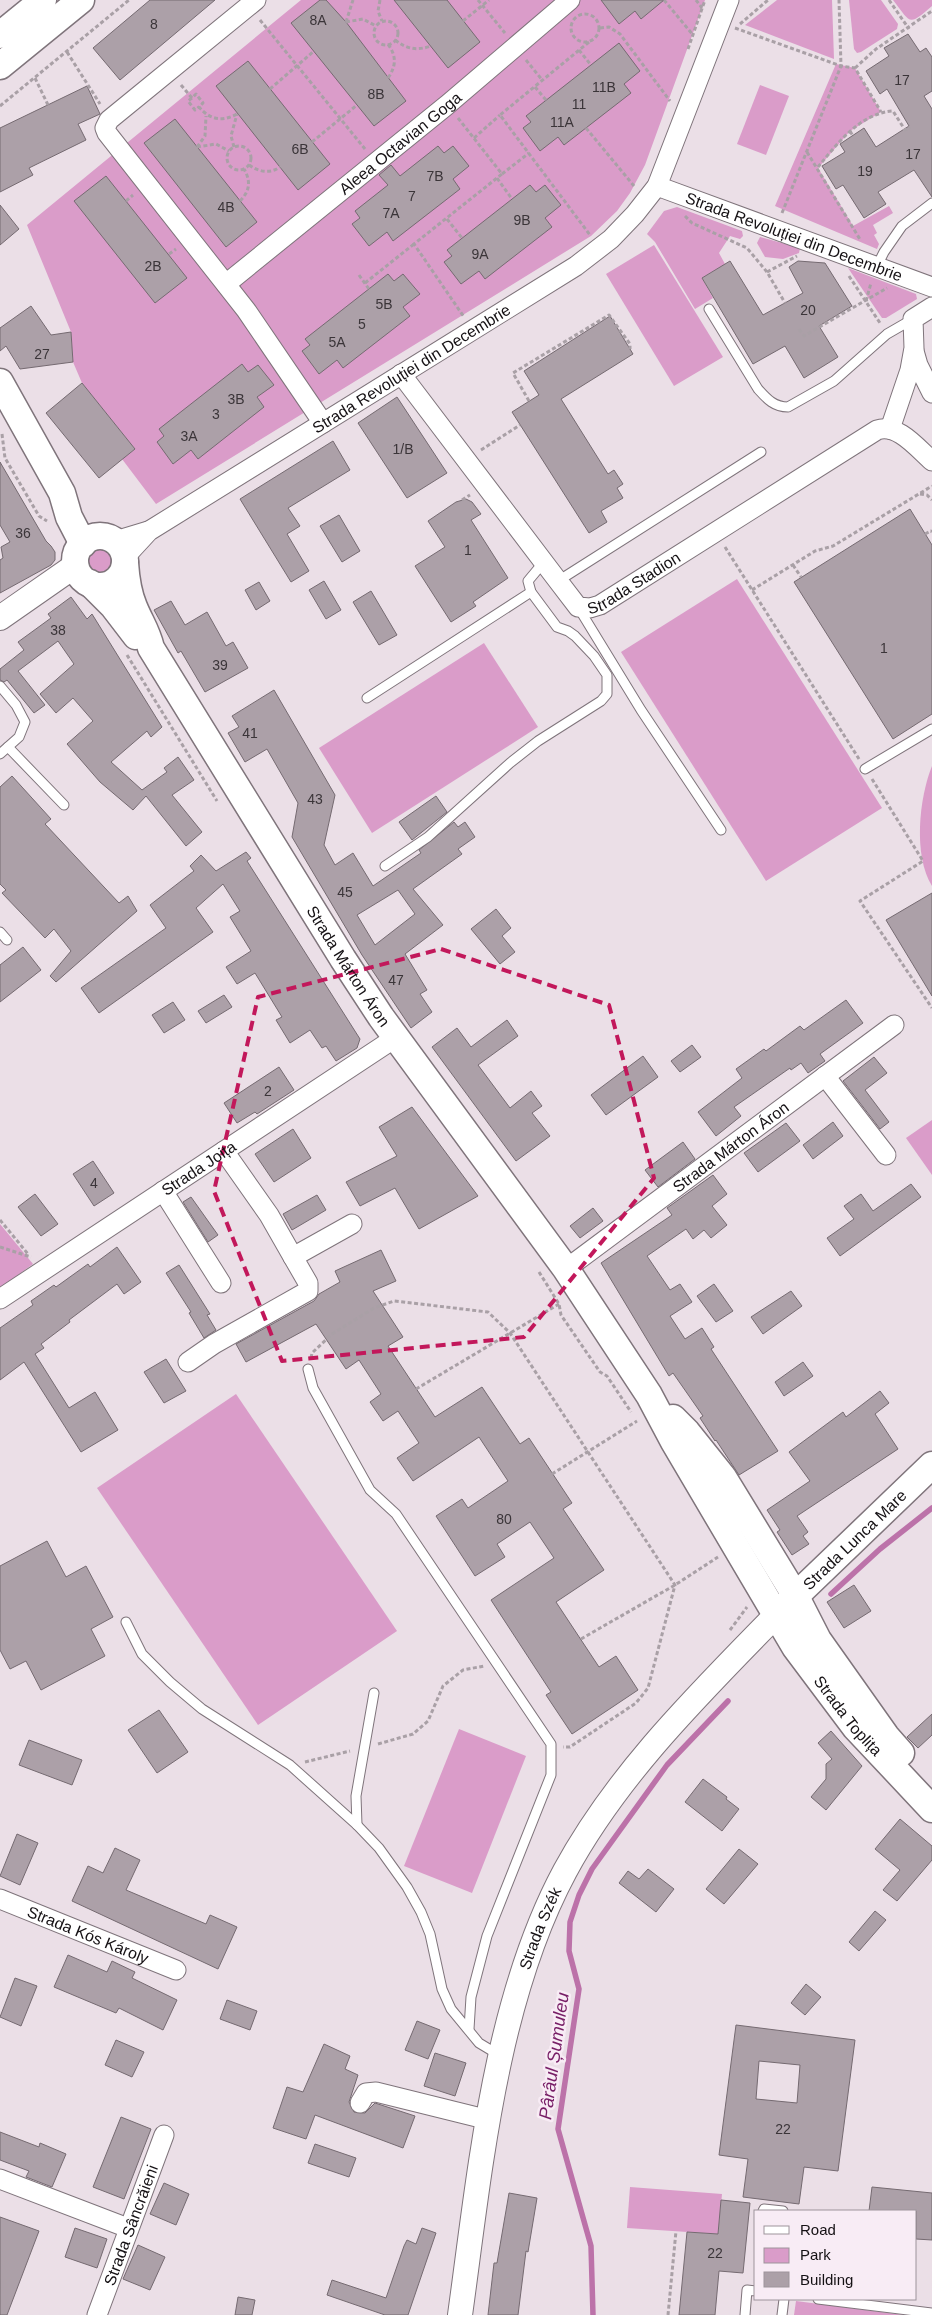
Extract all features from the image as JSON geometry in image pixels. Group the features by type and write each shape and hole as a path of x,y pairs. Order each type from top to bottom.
{"main road":[{"path":"0,34 43,0"},
{"path":"0,66 82,0"},
{"path":"0,382 62,493 80,511 100,559"},
{"name":"Strada Márton Áron","path":"100,559 126,578 134,607 148,633 150,648"},
{"name":"Strada Márton Áron","path":"100,559 113,606 139,640 150,648 338,951 395,1038 566,1269 649,1395 704,1493 777,1614"},
{"name":"Strada Márton Áron","path":"649,1395 687,1432 723,1477 795,1595"},
{"name":"Strada Lunca Mare","path":"777,1614 932,1465"},
{"name":"Strada Toplița","path":"795,1595 818,1640 867,1710 886,1736 932,1788"},
{"name":"Strada Toplița","path":"777,1614 801,1656 855,1727 932,1809"}],"street":[{"name":"Aleea Octavian Goga","path":"226,284 447,105 570,0"},
{"name":"Strada Revoluției din Decembrie","path":"100,559 149,531 597,251 624,226 657,186 728,25 729,0"},
{"path":"253,2 109,120 105,128 275,350 323,422"},
{"name":"Strada Revoluției din Decembrie","path":"657,186 832,252 880,260 904,278 932,288"},
{"path":"932,307 914,319 914,348 910,370 890,429 897,431 932,461"},
{"path":"914,348 918,365 932,393"},
{"name":"Strada Stadion","path":"401,374 578,607 590,608 600,605 877,430 890,429"},
{"path":"0,618 42,590 100,559"},
{"name":"Strada Márton Áron","path":"566,1269 894,1025"},
{"name":"Strada Joița","path":"0,1299 395,1038"},
{"path":"826,1076 886,1156"},
{"path":"188,1362 214,1344 308,1291 308,1283 269,1215 224,1151"},
{"path":"163,1191 221,1283"},
{"path":"293,1257 352,1224"},
{"name":"Strada Szék","path":"460,2315 489,2120 501,2056 517,1993 535,1939 554,1892 594,1822 647,1753 683,1712 777,1614"},
{"name":"Strada Kós Károly","path":"0,1899 176,1970"},
{"path":"360,2103 366,2093 376,2092 489,2120"},
{"name":"Strada Sâncrăieni","path":"97,2315 164,2135"},
{"path":"0,2179 128,2228"}],"lane":[{"path":"880,260 902,226 932,202"},
{"path":"709,309 758,389 768,400 781,407 788,407 834,381 887,334 914,319"},
{"path":"558,581 761,452"},
{"path":"385,866 441,826 510,763 538,742 601,701 607,694 607,675 594,656 575,636 568,631 557,628 531,592 528,581 545,564"},
{"path":"366,698 531,592"},
{"path":"578,607 631,694 721,830"},
{"path":"0,686 16,705 25,722 19,736 0,754"},
{"path":"865,769 932,729"},
{"path":"8,747 64,806"},
{"path":"0,932 7,940"},
{"path":"308,1369 313,1388 370,1490 396,1514 551,1744 551,1775 486,1936 471,1997 469,2029"},
{"path":"126,1622 142,1654 170,1682 202,1709 290,1765 357,1825 379,1848 421,1912 430,1934 442,1989 451,2009 479,2043 501,2056"},
{"path":"357,1825 356,1796 374,1693"},
{"path":"745,2315 747,2290 754,2291"},
{"path":"782,2315 784,2300"},
{"path":"826,2300 932,2313"}],"path":[{"path":"0,106 128,0"},
{"path":"352,0 346,22 362,19 376,26"},
{"path":"380,0 378,11 382,22"},
{"path":"478,0 543,81"},
{"path":"463,21 488,0"},
{"path":"664,0 693,35"},
{"path":"696,0 702,8"},
{"path":"688,50 705,0"},
{"path":"728,25 768,0"},
{"path":"775,230 841,66 839,0"},
{"path":"889,0 909,29"},
{"path":"253,2 297,66 376,163"},
{"path":"855,68 876,49 909,29 932,11"},
{"path":"474,138 598,36 600,28 597,20 589,14 580,15 573,21 571,30 574,37 580,42 589,42"},
{"path":"382,22 390,22 396,27 398,35 395,40 383,45 376,41 374,34 376,26 382,22"},
{"path":"728,25 841,66 855,68"},
{"path":"600,28 609,27 620,34 670,101"},
{"path":"395,40 412,49 430,46"},
{"path":"388,44 395,58 394,69 388,78"},
{"path":"580,50 591,65"},
{"path":"270,89 314,51"},
{"path":"67,52 109,120"},
{"path":"855,68 881,112"},
{"path":"169,71 192,98"},
{"path":"35,78 48,105"},
{"path":"534,87 546,100"},
{"path":"667,110 673,93"},
{"path":"196,94 203,103 195,110 188,101 192,98 196,94"},
{"path":"312,142 357,105"},
{"path":"447,105 502,174"},
{"path":"199,107 206,116 216,119 226,119 237,114 230,136 234,147"},
{"path":"818,168 850,131 881,112 893,111 905,130 910,127"},
{"path":"500,115 591,236"},
{"path":"206,116 205,136 197,147 216,144 229,151"},
{"path":"586,128 634,186"},
{"path":"850,131 853,136"},
{"path":"234,147 244,147 250,152 251,160 249,165 244,169 236,170 230,166 227,159 229,151 234,147"},
{"path":"807,152 863,244 880,260"},
{"path":"365,283 528,153"},
{"path":"249,165 262,172 275,170 280,167"},
{"path":"240,201 247,194 249,184 244,169"},
{"path":"497,178 512,199"},
{"path":"630,193 639,178"},
{"path":"689,198 685,217 692,223 747,248 767,272 785,303"},
{"path":"447,218 462,238"},
{"path":"583,240 595,232"},
{"path":"414,244 473,330"},
{"path":"832,252 887,334"},
{"path":"767,272 802,254"},
{"path":"359,275 369,289"},
{"path":"799,329 804,336 904,278"},
{"path":"455,319 463,314"},
{"path":"529,401 513,373 609,315 630,344 630,349"},
{"path":"465,459 520,425"},
{"path":"0,431 3,436 5,458 39,516 54,526"},
{"path":"752,590 815,552 832,546 932,486"},
{"path":"920,494 932,500"},
{"path":"716,532 923,860 860,901 932,1008"},
{"path":"793,565 801,577"},
{"path":"122,648 221,807"},
{"path":"0,1220 42,1271"},
{"path":"0,1246 28,1254"},
{"path":"538,1270 559,1304 561,1315 566,1323 600,1372 607,1376 643,1429"},
{"path":"308,1369 312,1353 332,1334 374,1308 394,1301 488,1312 510,1333 675,1585 648,1688 636,1703 570,1746 551,1744"},
{"path":"416,1389 559,1304"},
{"path":"552,1474 637,1421"},
{"path":"580,1639 675,1585 725,1552"},
{"path":"290,1765 365,1748 413,1734 428,1722 443,1686 463,1670 497,1665"},
{"path":"668,2315 676,2231"}],"highlighted area":[{"path":"441,949 609,1005 654,1178 524,1337 282,1361 214,1191 258,997"}],"green space":[{"path":"301,0 705,0 645,165 630,193 617,211 591,236 156,504 122,459 135,449 82,383 73,362 71,332 27,225"},
{"path":"777,0 832,0 834,59 745,25"},
{"path":"849,0 881,0 898,24 897,29 857,53 854,49"},
{"path":"893,0 932,0 932,6 918,17 910,20"},
{"path":"836,64 855,68 881,112 850,131 818,168 853,226 889,206 893,213 873,225 877,233 874,235 879,244 877,249 775,206"},
{"path":"760,85 789,96 766,155 737,144"},
{"path":"677,207 742,231 743,236 740,239 730,236 719,253 725,264 702,278 713,298 695,309 655,242 647,234 664,211"},
{"path":"760,237 800,248 799,253 783,259 765,257 757,243"},
{"path":"654,245 723,357 674,386 606,274"},
{"path":"848,268 916,294 917,299 886,318 882,318"},
{"path":"101,545 112,550 117,561 112,572 101,577 90,572 85,561 90,550"},
{"path":"737,579 882,808 766,881 621,652"},
{"path":"484,643 538,727 372,833 319,748"},
{"path":"932,766 932,886 922,859 920,827 924,794"},
{"path":"932,1120 932,1175 906,1138"},
{"path":"0,1224 33,1264 0,1288"},
{"path":"236,1394 397,1631 258,1725 97,1488"},
{"path":"459,1729 526,1756 472,1893 404,1866"},
{"path":"630,2187 722,2194 718,2234 627,2228"},
{"path":"796,2301 904,2315 794,2315"}],"building":[{"path":"150,0 215,0 120,80 93,48"},
{"path":"320,0 326,0 346,22 406,101 374,126 291,23"},
{"path":"394,0 447,0 480,42 448,68"},
{"path":"601,0 664,0 641,19 635,11 619,24"},
{"path":"908,34 920,52 926,48 932,57 932,91 924,96 932,109 932,197 914,170 878,192 886,204 864,218 843,185 836,189 822,166 845,152 840,144 864,128 876,147 909,126 887,89 880,94 866,71 889,56 884,48"},
{"path":"619,43 640,71 624,84 631,93 564,145 558,137 540,151 523,128 531,122 526,116"},
{"path":"248,61 330,164 298,190 216,86"},
{"path":"87,86 100,114 78,124 86,140 29,168 33,175 0,192 0,128"},
{"path":"175,119 257,222 226,247 144,143"},
{"path":"438,146 444,153 453,146 469,166 453,179 460,189 393,241 387,232 369,246 352,224 360,218 355,211 388,185 379,175 391,165 400,176"},
{"path":"106,176 187,278 155,303 74,201"},
{"path":"530,185 536,192 545,185 561,205 545,218 552,227 485,279 479,271 461,284 444,262 452,256 447,250"},
{"path":"0,205 19,229 0,245"},
{"path":"730,261 763,315 803,293 789,267 798,261 825,263 852,306 819,326 838,357 804,378 785,346 753,364 702,278"},
{"path":"388,274 394,281 403,274 420,294 403,307 410,316 343,368 337,360 319,374 302,351 310,345 305,339"},
{"path":"31,306 51,335 71,332 73,362 20,369 6,346 0,351 0,328"},
{"path":"610,316 633,354 561,399 608,474 614,470 623,484 617,488 623,498 601,511 607,522 589,533 512,412 539,395 524,371"},
{"path":"242,364 248,372 258,365 274,385 257,397 264,407 198,459 191,450 173,464 157,442 164,436 159,429"},
{"path":"82,383 135,449 99,478 46,413"},
{"path":"397,397 447,473 407,498 358,423"},
{"path":"333,441 350,470 288,508 300,526 287,534 309,571 291,582 240,499"},
{"path":"0,462 46,541 55,552 55,560 51,565 0,593 0,560 3,558 1,547 10,542 0,525"},
{"path":"466,499 472,502 481,514 471,520 508,578 473,602 476,606 451,622 415,566 445,547 428,521 456,502"},
{"path":"910,509 932,545 932,714 893,739 794,582"},
{"path":"339,515 360,551 342,562 320,526"},
{"path":"324,581 341,610 326,619 309,590"},
{"path":"259,582 270,601 256,610 245,590"},
{"path":"371,591 397,635 379,645 353,602"},
{"path":"71,597 87,619 92,614 162,727 151,737 147,731 111,762 142,790 167,772 164,768 178,757 194,780 172,795 202,832 186,846 146,796 133,810 100,782 67,744 93,721 73,698 56,713 40,694 74,664 58,641 18,671 45,705 34,713 7,680 4,682 0,680 0,669 24,650 18,642 51,618 48,614"},
{"path":"171,601 185,625 207,612 226,646 233,642 248,668 205,692 181,651 178,653 154,610"},
{"path":"274,690 335,795 324,845 335,865 353,853 373,886 421,853 419,850 454,822 458,827 465,822 475,837 458,849 462,854 413,889 443,925 405,954 427,990 420,994 432,1012 411,1028 362,955 292,837 298,803 267,749 245,762 228,733 239,727 232,716","holes":["398,890 415,914 375,945 357,915"]},
{"path":"12,776 51,819 45,824 119,903 128,896 137,911 56,982 50,976 71,951 54,929 45,938 2,893 6,890 0,884 0,787"},
{"path":"436,796 447,812 412,840 399,822"},
{"path":"246,852 251,858 247,861 360,1039 357,1048 336,1061 326,1046 322,1048 310,1030 290,1043 276,1020 282,1017 255,973 237,984 226,967 251,951 230,917 240,911 223,884 196,908 213,932 99,1013 81,988 166,928 150,905 194,871 190,866 201,855 216,871"},
{"path":"932,893 932,996 886,920"},
{"path":"496,909 511,928 502,936 515,952 500,964 471,929"},
{"path":"23,947 41,970 0,1002 0,965"},
{"path":"224,995 232,1007 206,1023 198,1011"},
{"path":"846,1000 863,1023 820,1054 825,1061 808,1073 801,1063 791,1070 790,1068 734,1107 741,1116 716,1136 698,1112 742,1078 736,1069 764,1049 766,1051 800,1026 804,1030"},
{"path":"173,1002 185,1020 164,1033 152,1015"},
{"path":"507,1020 518,1036 478,1065 510,1108 531,1091 542,1106 532,1113 550,1136 516,1161 432,1047 457,1028 471,1047"},
{"path":"692,1045 701,1057 680,1072 671,1061"},
{"path":"643,1056 658,1077 606,1115 591,1095"},
{"path":"874,1057 887,1073 865,1090 889,1122 880,1129 843,1081"},
{"path":"279,1067 294,1090 257,1114 255,1112 237,1123 224,1103"},
{"path":"412,1107 478,1196 419,1229 395,1188 360,1206 346,1182 397,1156 379,1127"},
{"path":"833,1122 843,1136 813,1159 803,1145"},
{"path":"786,1123 800,1141 758,1172 744,1153"},
{"path":"293,1129 311,1158 274,1182 255,1154"},
{"path":"683,1142 695,1159 658,1187 645,1170"},
{"path":"93,1161 114,1193 94,1206 73,1174"},
{"path":"713,1175 727,1194 712,1206 727,1225 711,1238 704,1230 693,1239 686,1229 647,1256 670,1290 680,1284 692,1302 670,1316 685,1339 702,1328 714,1347 711,1349 778,1451 739,1475 700,1418 703,1416 673,1373 669,1376 601,1263 672,1215 667,1208"},
{"path":"911,1184 921,1197 840,1256 827,1238 854,1219 844,1206 861,1194 873,1211"},
{"path":"35,1194 58,1224 41,1236 18,1207"},
{"path":"317,1195 326,1210 292,1230 283,1214"},
{"path":"191,1197 218,1235 208,1242 183,1202"},
{"path":"593,1208 603,1221 580,1238 570,1226"},
{"path":"117,1247 141,1282 124,1294 117,1284 69,1320 70,1322 41,1344 44,1348 35,1354 69,1408 95,1392 118,1430 81,1452 24,1362 0,1380 0,1328 33,1305 31,1301 54,1285 56,1287 88,1264 90,1267"},
{"path":"381,1250 396,1281 373,1291 403,1337 388,1346 435,1417 482,1387 520,1444 529,1438 572,1503 563,1509 604,1570 556,1602 599,1667 616,1656 638,1690 572,1734 546,1695 551,1692 491,1600 554,1558 530,1522 497,1544 505,1557 475,1576 436,1516 462,1499 468,1508 508,1481 479,1437 413,1481 397,1458 419,1443 398,1411 383,1421 370,1402 381,1394 359,1360 346,1369 316,1324 246,1362 236,1344 314,1301 319,1294 340,1282 335,1271"},
{"path":"179,1265 210,1314 207,1315 216,1330 204,1338 189,1313 191,1312 166,1273"},
{"path":"714,1284 733,1311 716,1322 697,1296"},
{"path":"791,1291 802,1306 763,1334 751,1317"},
{"path":"166,1359 186,1391 164,1403 144,1372"},
{"path":"803,1362 813,1376 784,1396 775,1382"},
{"path":"880,1391 889,1403 875,1414 898,1449 797,1516 808,1532 803,1536 809,1544 792,1555 777,1532 780,1530 767,1510 810,1481 789,1452 843,1412 846,1417"},
{"path":"47,1541 66,1577 86,1566 113,1617 91,1629 105,1656 41,1690 26,1661 10,1669 0,1650 0,1566"},
{"path":"854,1585 871,1611 844,1628 827,1602"},
{"path":"159,1710 188,1752 157,1773 128,1730"},
{"path":"932,1714 932,1735 918,1748 907,1737"},
{"path":"831,1731 862,1766 826,1810 811,1797 826,1779 826,1764 832,1759 818,1743"},
{"path":"29,1740 82,1760 72,1785 19,1765"},
{"path":"703,1779 727,1797 726,1799 739,1809 722,1831 685,1802"},
{"path":"900,1819 932,1846 932,1860 897,1901 883,1890 900,1870 875,1849"},
{"path":"17,1834 38,1843 20,1885 0,1876"},
{"path":"115,1848 140,1860 126,1890 206,1924 210,1915 237,1927 218,1969 72,1901 88,1866 103,1873"},
{"path":"739,1849 758,1864 724,1904 706,1889"},
{"path":"648,1869 674,1889 656,1912 619,1883 628,1871 639,1879"},
{"path":"875,1911 886,1920 859,1951 849,1942"},
{"path":"68,1955 107,1972 112,1961 135,1972 132,1978 177,2000 163,2030 119,2008 116,2013 54,1987"},
{"path":"15,1978 37,1986 21,2026 0,2017"},
{"path":"806,1984 821,1997 805,2015 791,2003"},
{"path":"227,2000 257,2011 250,2030 220,2019"},
{"path":"417,2021 440,2030 428,2059 405,2050"},
{"path":"736,2025 855,2040 838,2171 804,2167 799,2204 743,2197 748,2159 719,2155","holes":["759,2061 800,2065 797,2103 756,2099"]},
{"path":"116,2040 144,2052 132,2077 105,2065"},
{"path":"324,2044 350,2056 345,2069 358,2075 349,2102 354,2112 365,2113 375,2103 415,2116 403,2148 315,2115 306,2139 273,2128 287,2087 303,2092"},
{"path":"435,2053 466,2063 455,2096 424,2086"},
{"path":"121,2117 151,2129 124,2199 93,2187"},
{"path":"0,2132 39,2147 40,2143 66,2154 52,2187 26,2177 29,2171 0,2160"},
{"path":"315,2144 356,2158 349,2177 308,2163"},
{"path":"164,2183 189,2194 176,2225 150,2214"},
{"path":"872,2187 932,2193 932,2240 917,2239 917,2210 869,2210"},
{"path":"509,2193 537,2198 528,2252 526,2251 518,2315 488,2315 494,2263 497,2263"},
{"path":"721,2200 750,2203 743,2273 719,2271 715,2315 679,2315 687,2232 718,2234"},
{"path":"0,2217 39,2231 7,2315 0,2315"},
{"path":"75,2228 107,2239 97,2268 65,2257"},
{"path":"422,2228 436,2233 408,2315 385,2315 327,2295 332,2280 386,2298 407,2240 416,2244"},
{"path":"138,2245 165,2257 150,2290 123,2279"},
{"path":"238,2297 255,2300 252,2315 235,2315"}],"waterway":[{"name":"Pârâul Șumuleu","path":"831,1594 880,1549 932,1508"},
{"name":"Pârâul Șumuleu","path":"593,2315 591,2246 558,2129 579,1989 569,1951 570,1922 579,1895 592,1869 667,1765 728,1701"}]}
